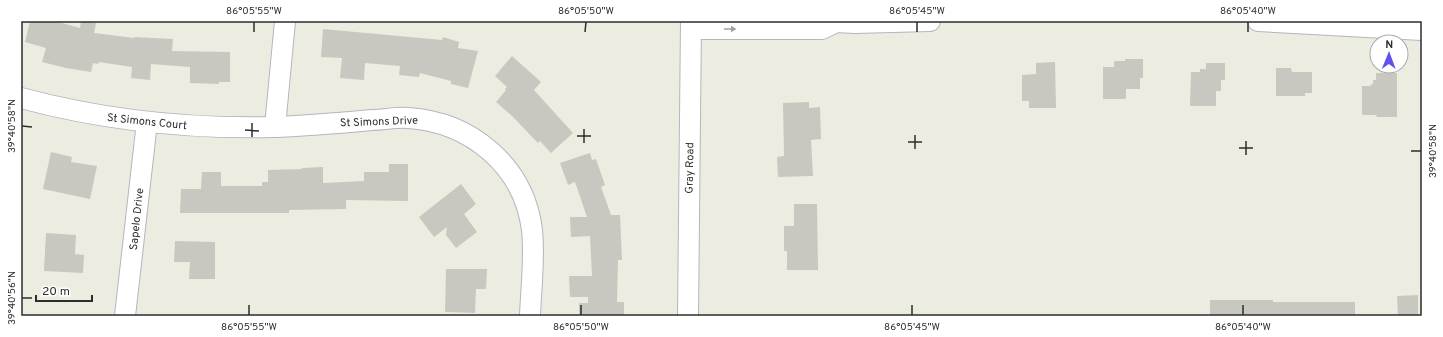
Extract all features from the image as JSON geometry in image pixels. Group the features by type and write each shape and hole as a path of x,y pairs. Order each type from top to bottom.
{"street":[{"path":"275,127 285,21"},
{"path":"691,25 822,30 835,21 854,23 930,21"},
{"path":"1258,21 1422,30"},
{"name":"Gray Road","path":"688,316 691,25"},
{"name":"St Simons Court","path":"21,98 54,107 104,116 181,126 275,127"},
{"name":"St Simons Drive","path":"275,127 407,118 441,123 457,129 480,142 500,159 515,181 523,196 528,213 532,230 533,248 530,316"},
{"name":"Sapelo Drive","path":"125,316 147,122"}],"building":[{"path":"30,21 55,21 80,28 81,21 85,21 96,23 94,33 134,38 173,39 172,51 230,52 230,82 219,82 219,84 190,83 190,67 151,64 150,80 131,78 132,67 99,62 98,64 93,63 91,72 42,62 46,48 25,42"},
{"path":"323,29 442,40 443,37 459,42 458,48 478,51 468,88 451,84 451,81 420,73 419,77 399,75 400,66 365,63 364,80 340,78 342,58 321,57"},
{"path":"512,56 541,82 534,90 573,133 551,153 540,141 538,143 496,102 507,87 495,76"},
{"path":"1125,59 1143,59 1143,78 1140,78 1140,89 1126,89 1126,99 1103,99 1103,67 1114,67 1114,61 1125,61"},
{"path":"1055,62 1056,108 1029,108 1029,101 1022,101 1022,75 1036,74 1036,63"},
{"path":"1206,63 1225,63 1225,80 1221,80 1221,91 1216,91 1216,106 1190,106 1191,72 1200,72 1200,69 1206,69"},
{"path":"1276,68 1291,68 1292,72 1312,72 1312,93 1305,93 1305,96 1276,96"},
{"path":"1376,74 1397,74 1397,117 1362,115 1362,86 1371,86 1371,84 1373,84 1373,80 1376,80"},
{"path":"809,102 809,108 820,107 821,139 811,140 813,176 778,177 777,157 784,156 783,103"},
{"path":"51,152 72,157 71,162 97,166 90,199 43,189"},
{"path":"590,153 592,160 596,159 605,185 601,187 611,215 620,215 622,260 618,260 617,302 624,302 624,316 579,316 579,303 588,303 588,297 570,297 569,276 592,276 590,236 571,237 570,217 587,217 575,182 568,185 560,163"},
{"path":"389,164 408,164 408,201 346,200 346,209 289,210 289,213 180,213 181,189 201,189 202,172 221,172 221,186 262,186 262,182 268,182 268,170 323,167 323,183 364,181 364,172 389,172"},
{"path":"461,184 476,204 464,214 477,232 456,248 446,235 447,227 434,237 419,217"},
{"path":"794,204 817,204 818,270 787,270 787,251 784,251 784,226 794,226"},
{"path":"46,233 76,235 75,254 84,255 83,273 44,271"},
{"path":"175,241 215,242 215,279 189,279 190,262 174,262"},
{"path":"446,269 487,269 486,289 476,289 475,313 445,312"},
{"path":"1418,295 1418,316 1398,316 1397,296"},
{"path":"1210,300 1355,302 1355,316 1210,316"}]}
